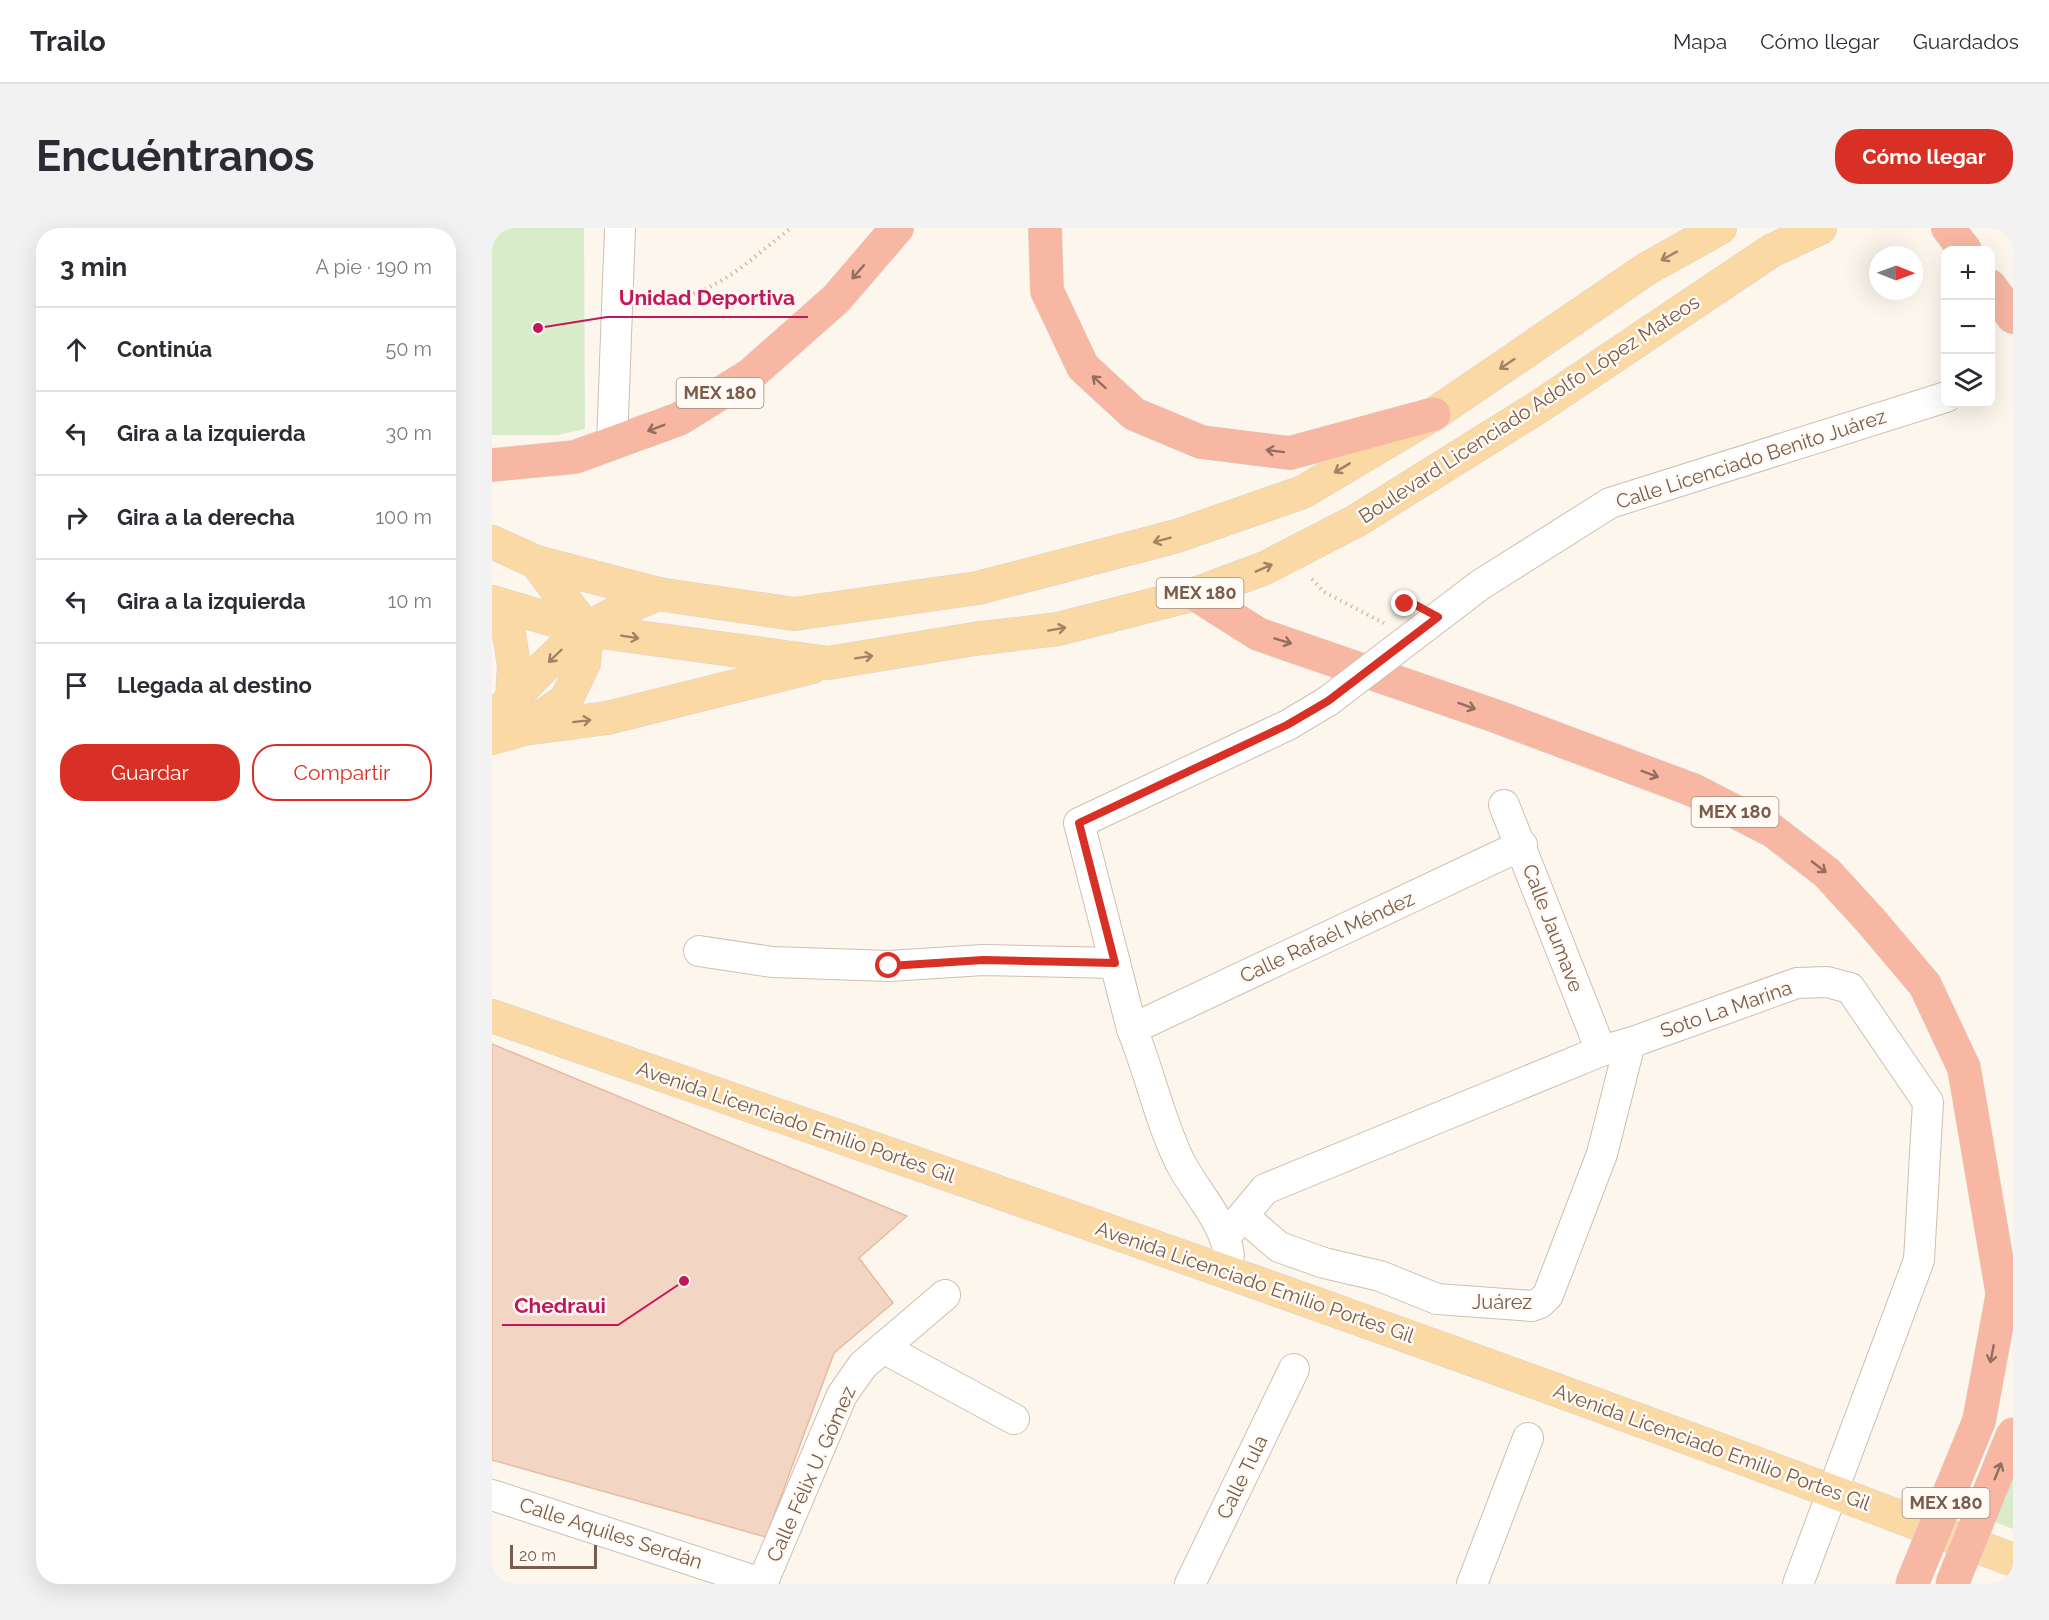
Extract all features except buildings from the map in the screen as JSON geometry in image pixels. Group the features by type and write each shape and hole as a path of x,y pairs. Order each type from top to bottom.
{"highway":[{"name":"MEX 180","path":"492,465 575,456 679,419 750,375 836,299 897,228"},
{"path":"1045,228 1047,291 1083,367 1134,414 1202,442 1290,453 1434,414"},
{"path":"1948,228 1962,246"},
{"path":"1995,293 2013,317"},
{"name":"MEX 180","path":"1195,594 1258,634 1487,713 1693,789 1773,831 1827,873 1925,985 1964,1068 2003,1297"},
{"name":"MEX 180","path":"1912,1584 1979,1421 2003,1297 2013,1220"},
{"name":"MEX 180","path":"1952,1584 2013,1433"}],"main road":[{"path":"492,542 536,562 658,594 794,614 978,588 1177,536 1303,492 1434,414 1648,268 1720,228"},
{"name":"Boulevard Licenciado Adolfo López Mateos","path":"492,603 586,630 828,663 974,639 1058,629 1195,594 1265,568 1356,521 1540,406 1766,240 1820,228"},
{"path":"536,562 586,630"},
{"path":"492,738 556,654 586,630 623,608 658,594"},
{"path":"492,603 509,634 514,666 509,716"},
{"path":"509,716 607,718 828,663"},
{"name":"Avenida Licenciado Emilio Portes Gil","path":"492,1016 1232,1273 1833,1491 2013,1560"}],"street":[{"path":"612,444 620,228"},
{"name":"Calle Licenciado Benito Juárez","path":"1232,1273 1234,1226 1181,1163 1158,1110 1145,1060 1132,1029 1079,823 1287,725 1328,701 1480,585 1610,503 1941,399"},
{"name":"Calle Jaumave","path":"1504,805 1522,845 1601,1051"},
{"name":"Calle Rafaél Méndez","path":"1132,1029 1522,845"},
{"path":"699,951 772,962 877,966 983,960 1115,963"},
{"name":"Soto La Marina","path":"1234,1226 1265,1189 1601,1051 1630,1043 1797,983 1827,982 1850,988 1929,1102 1918,1260 1798,1584"},
{"name":"Juárez","path":"1234,1226 1324,1263 1380,1276 1437,1299 1497,1305 1532,1306 1540,1303 1548,1295 1602,1154 1630,1043"},
{"name":"Calle Félix U. Gómez","path":"763,1584 842,1395 864,1365 945,1295"},
{"path":"883,1348 1014,1419"},
{"name":"Calle Tula","path":"1190,1584 1294,1369"},
{"path":"1472,1584 1528,1438"},
{"name":"Calle Aquiles Serdán","path":"492,1495 691,1572 763,1584"}],"path":[{"path":"618,282 646,298 675,300 715,287 790,228"},
{"path":"1298,551 1305,572 1324,592 1383,623 1390,622"}],"green space":[{"path":"492,228 584,228 585,429 558,435 492,435"},
{"path":"2013,1475 2013,1529 1992,1521"}],"place":[{"name":"Unidad Deportiva","path":"538,328"},
{"name":"Chedraui","path":"684,1281"}],"route":[{"path":"889,966 983,960 1115,963 1079,823 1287,725 1328,701 1438,617 1412,603 1405,604"}]}
